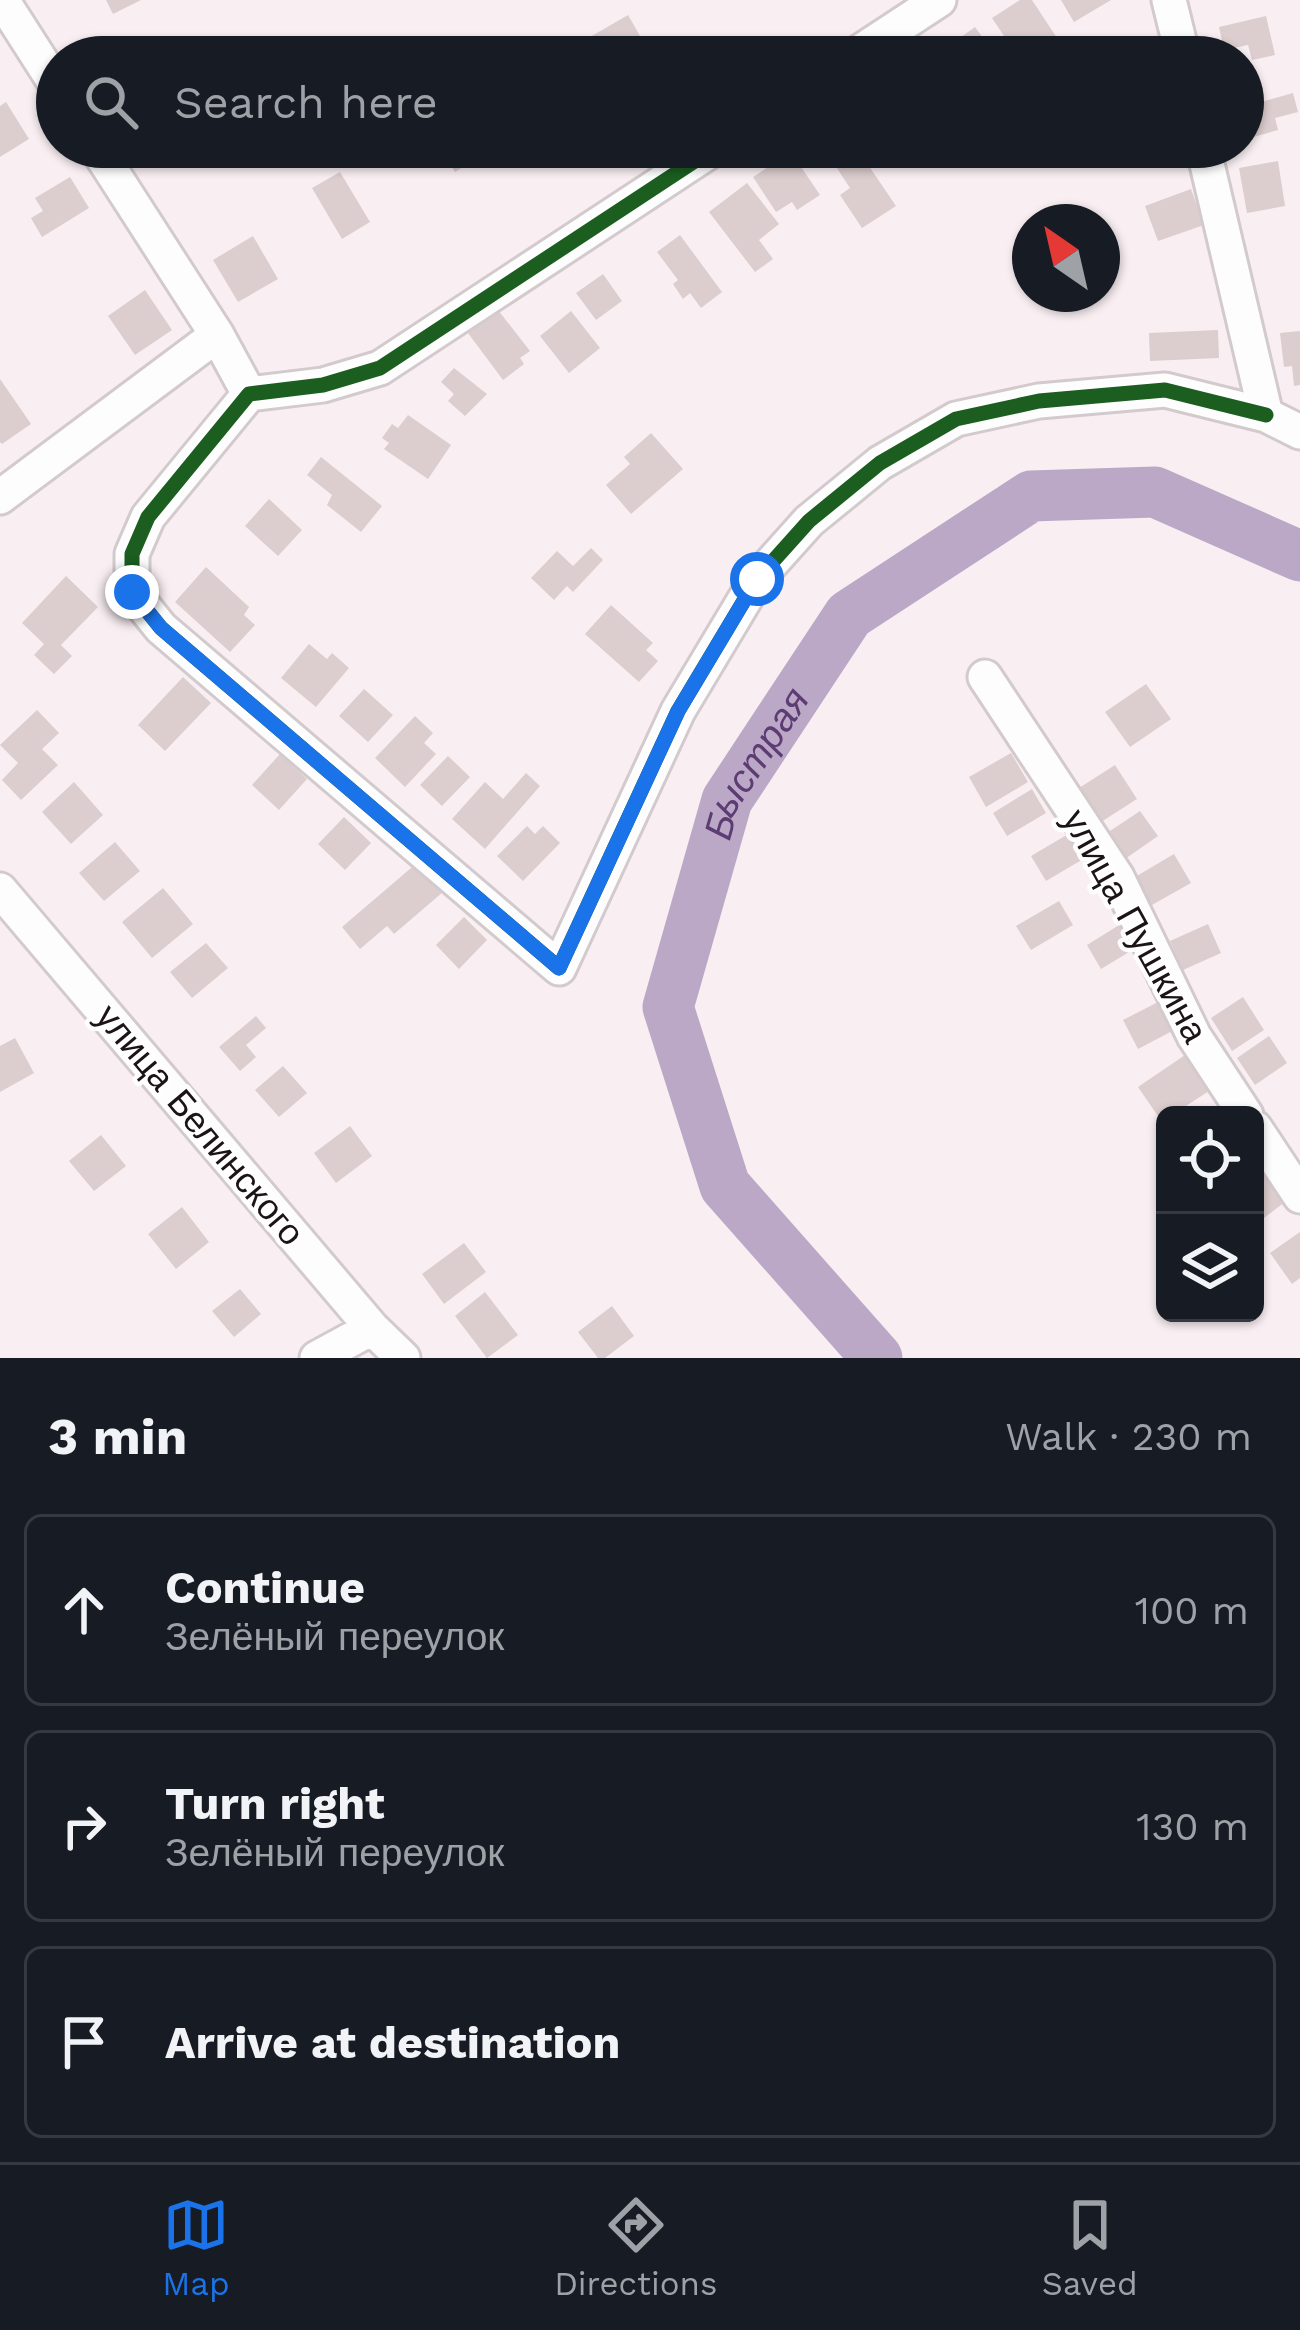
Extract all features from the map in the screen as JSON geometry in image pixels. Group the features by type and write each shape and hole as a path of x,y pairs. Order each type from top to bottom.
{"street":[{"path":"2,0 36,53"},
{"path":"884,36 939,0"},
{"path":"1169,0 1178,36"},
{"path":"110,168 217,335 249,394"},
{"path":"684,168 380,368 323,385 249,394 148,517 132,554 132,592 161,628 559,968 678,711 757,579 808,521 880,464 956,419 1039,401 1165,389 1266,415 1300,432"},
{"path":"1208,168 1266,415"},
{"path":"0,497 217,335"},
{"name":"улица Пушкина","path":"985,677 1117,877 1194,1036 1240,1106"},
{"name":"улица Белинского","path":"0,890 372,1328 403,1358"},
{"path":"1264,1142 1300,1196"},
{"path":"316,1358 372,1328"}],"building":[{"path":"106,0 141,0 113,14"},
{"path":"1020,0 1032,0 1056,36 1004,36 992,18"},
{"path":"1061,0 1111,0 1074,22"},
{"path":"628,15 640,36 592,36"},
{"path":"1266,16 1275,55 1264,57 1264,36 1221,36 1219,27"},
{"path":"1293,93 1298,112 1275,118 1278,130 1264,134 1264,101"},
{"path":"6,102 29,139 0,157 0,106"},
{"path":"1278,161 1285,206 1247,213 1239,168 1264,168 1264,164"},
{"path":"767,168 802,168 820,195 797,210 792,202 776,212 753,177"},
{"path":"837,168 870,168 896,206 862,228 840,195 850,188"},
{"path":"340,172 370,222 342,239 312,188"},
{"path":"70,177 89,208 42,237 31,218 43,211 35,198"},
{"path":"747,183 779,224 759,240 773,259 755,272 709,212"},
{"path":"1191,189 1204,225 1158,241 1145,206"},
{"path":"680,235 722,292 701,308 690,293 683,299 673,284 678,280 657,252"},
{"path":"253,236 278,279 238,302 213,260"},
{"path":"603,274 622,301 596,320 576,293"},
{"path":"145,290 172,330 135,355 108,316"},
{"path":"498,310 530,351 520,358 524,364 503,380 468,333"},
{"path":"571,311 600,348 569,373 540,336"},
{"path":"1218,330 1219,358 1150,361 1149,333"},
{"path":"1300,331 1300,385 1294,386 1292,366 1284,367 1280,333"},
{"path":"454,368 487,394 465,416 448,401 454,394 441,382"},
{"path":"0,379 31,424 2,444 0,442"},
{"path":"408,415 451,445 428,479 384,449 389,443 382,438 392,424 398,428"},
{"path":"651,433 683,469 631,514 606,485 630,464 624,457"},
{"path":"321,457 382,506 361,532 327,505 332,495 307,475"},
{"path":"269,499 302,530 278,556 245,526"},
{"path":"591,548 603,560 573,592 567,586 554,600 531,578 557,551 573,566"},
{"path":"206,567 249,607 244,615 255,625 230,652 175,602"},
{"path":"66,576 98,607 61,645 72,656 54,674 34,655 44,644 22,623"},
{"path":"611,605 653,643 646,650 658,661 639,682 585,634"},
{"path":"309,644 327,659 332,653 349,668 316,707 281,678"},
{"path":"183,677 211,703 165,751 138,725"},
{"path":"1146,684 1171,719 1130,747 1105,712"},
{"path":"364,689 393,715 368,742 339,716"},
{"path":"37,710 59,733 42,749 58,765 21,800 2,780 18,763 0,745"},
{"path":"415,716 433,733 424,743 436,754 405,787 375,758"},
{"path":"1011,753 1028,782 986,807 969,777"},
{"path":"280,754 307,779 279,810 252,785"},
{"path":"448,756 470,777 442,806 420,785"},
{"path":"1115,765 1137,799 1101,822 1079,788"},
{"path":"526,773 540,786 485,849 452,819 485,782 503,799"},
{"path":"74,782 103,815 71,844 42,812"},
{"path":"1032,789 1046,813 1007,836 993,813"},
{"path":"1140,811 1158,836 1125,859 1107,833"},
{"path":"344,817 371,843 345,870 318,844"},
{"path":"527,826 535,834 543,826 560,843 523,881 497,856"},
{"path":"1070,833 1085,858 1046,881 1031,856"},
{"path":"115,842 140,871 104,901 79,873"},
{"path":"1174,854 1191,883 1152,905 1135,877"},
{"path":"418,862 443,892 394,934 387,926 360,949 342,927"},
{"path":"163,888 193,924 152,958 122,922"},
{"path":"1059,901 1073,925 1031,950 1016,926"},
{"path":"464,917 487,940 459,969 436,945"},
{"path":"1124,922 1139,946 1101,969 1087,945"},
{"path":"1208,924 1221,953 1183,970 1170,941"},
{"path":"206,943 228,968 192,998 170,972"},
{"path":"1243,997 1264,1030 1232,1051 1211,1018"},
{"path":"1162,1000 1176,1029 1138,1049 1123,1020"},
{"path":"256,1016 266,1028 246,1045 256,1057 240,1071 219,1047"},
{"path":"1269,1036 1287,1063 1255,1085 1237,1058"},
{"path":"15,1038 34,1073 0,1092 0,1046"},
{"path":"1185,1055 1209,1091 1186,1106 1156,1106 1156,1113 1138,1087"},
{"path":"283,1066 307,1093 279,1117 255,1090"},
{"path":"350,1126 372,1156 336,1183 314,1153"},
{"path":"101,1135 126,1166 94,1191 69,1161"},
{"path":"1264,1172 1286,1201 1264,1218"},
{"path":"182,1207 209,1242 176,1269 148,1234"},
{"path":"1300,1232 1300,1278 1292,1284 1270,1253"},
{"path":"464,1243 486,1272 444,1304 422,1274"},
{"path":"240,1289 261,1314 234,1337 212,1311"},
{"path":"485,1292 518,1335 487,1358 455,1316"},
{"path":"612,1306 634,1336 605,1358 598,1358 578,1332"}],"waterway":[{"name":"Быстрая","path":"877,1358 725,1186 668,1007 727,800 849,615 1031,496 1155,492 1300,556"}],"cycle path":[{"path":"684,168 380,368 323,385 249,394 148,517 132,554 132,592 161,628 559,968 678,711 757,579 809,521 880,463 956,419 1039,401 1165,390 1266,415"}],"route":[{"path":"132,592 161,628 559,968 678,711 757,579"}]}
